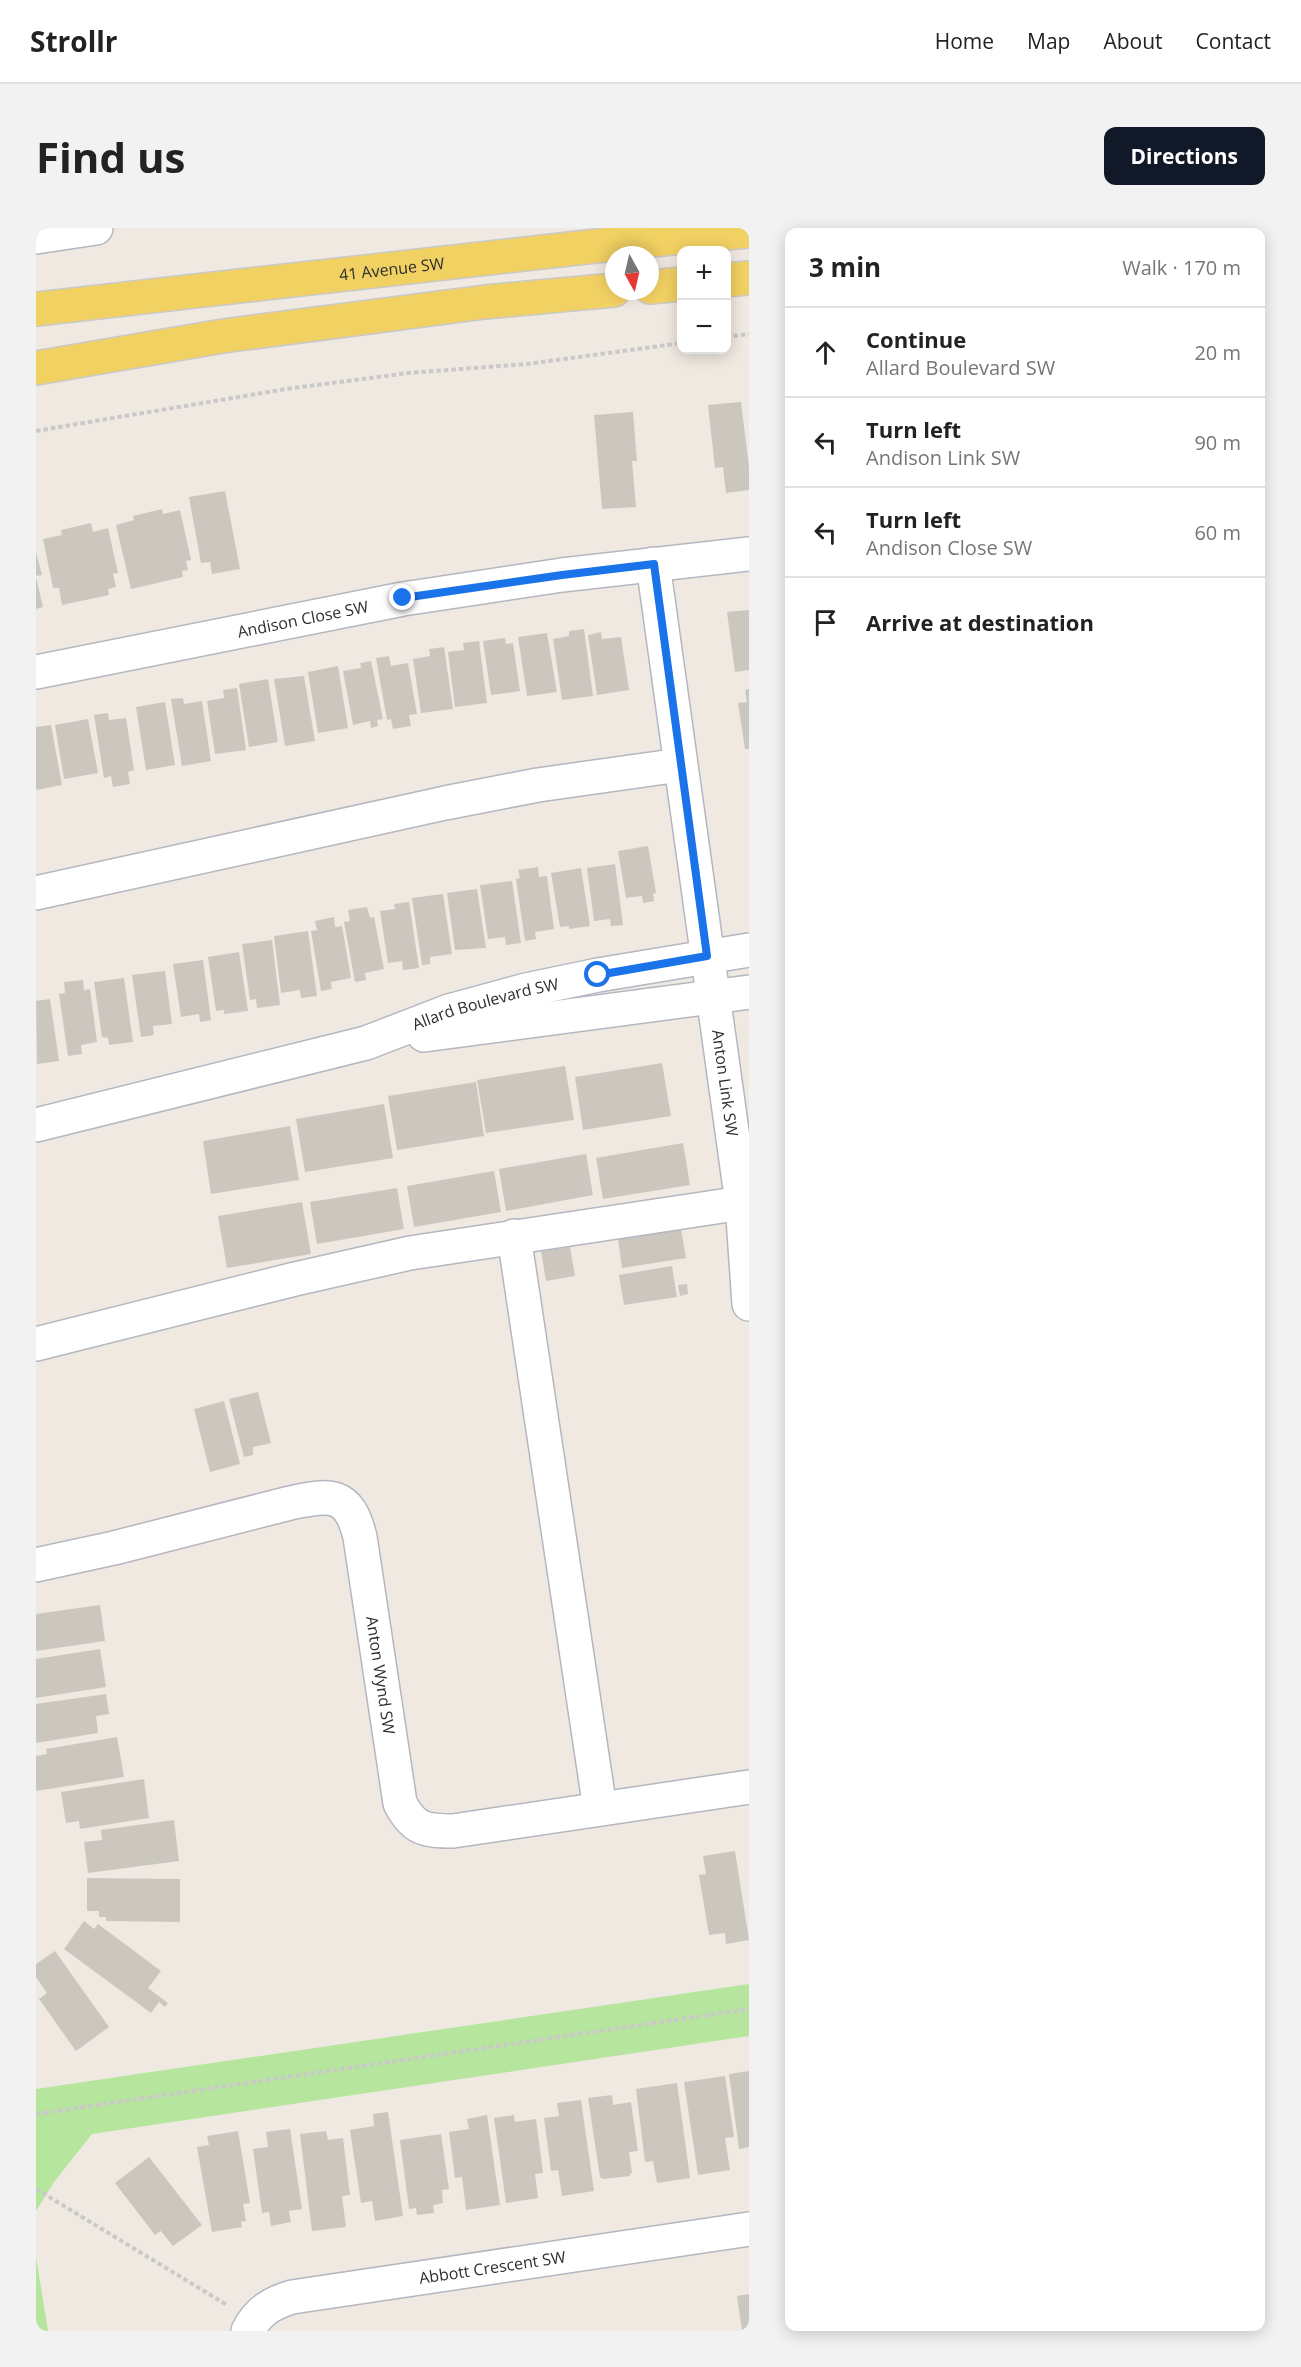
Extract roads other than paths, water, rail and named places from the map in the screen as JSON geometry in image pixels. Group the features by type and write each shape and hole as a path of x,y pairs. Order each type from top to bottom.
{"main road":[{"name":"41 Avenue SW","path":"36,309 631,242 749,231"},
{"path":"731,280 749,278"},
{"path":"659,286 677,284"},
{"path":"36,368 235,334 484,302 605,291"}],"street":[{"path":"36,237 96,228"},
{"name":"Andison Close SW","path":"36,672 403,598 562,575 749,554"},
{"name":"Anton Link SW","path":"654,564 747,1239 749,1304"},
{"path":"36,893 538,785 680,765"},
{"name":"Allard Boulevard SW","path":"366,1043 449,1011 526,990 598,975 749,950"},
{"name":"Allard Boulevard SW","path":"36,1125 366,1043 749,992"},
{"path":"36,1344 410,1252 742,1203"},
{"path":"514,1236 600,1809"},
{"name":"Anton Wynd SW","path":"36,1565 114,1548 290,1503 330,1497 340,1500 349,1508 356,1520 360,1537 400,1803 407,1817 422,1828 453,1831 749,1787"},
{"name":"Abbott Crescent SW","path":"251,2325 263,2310 276,2302 292,2297 749,2229"}]}
